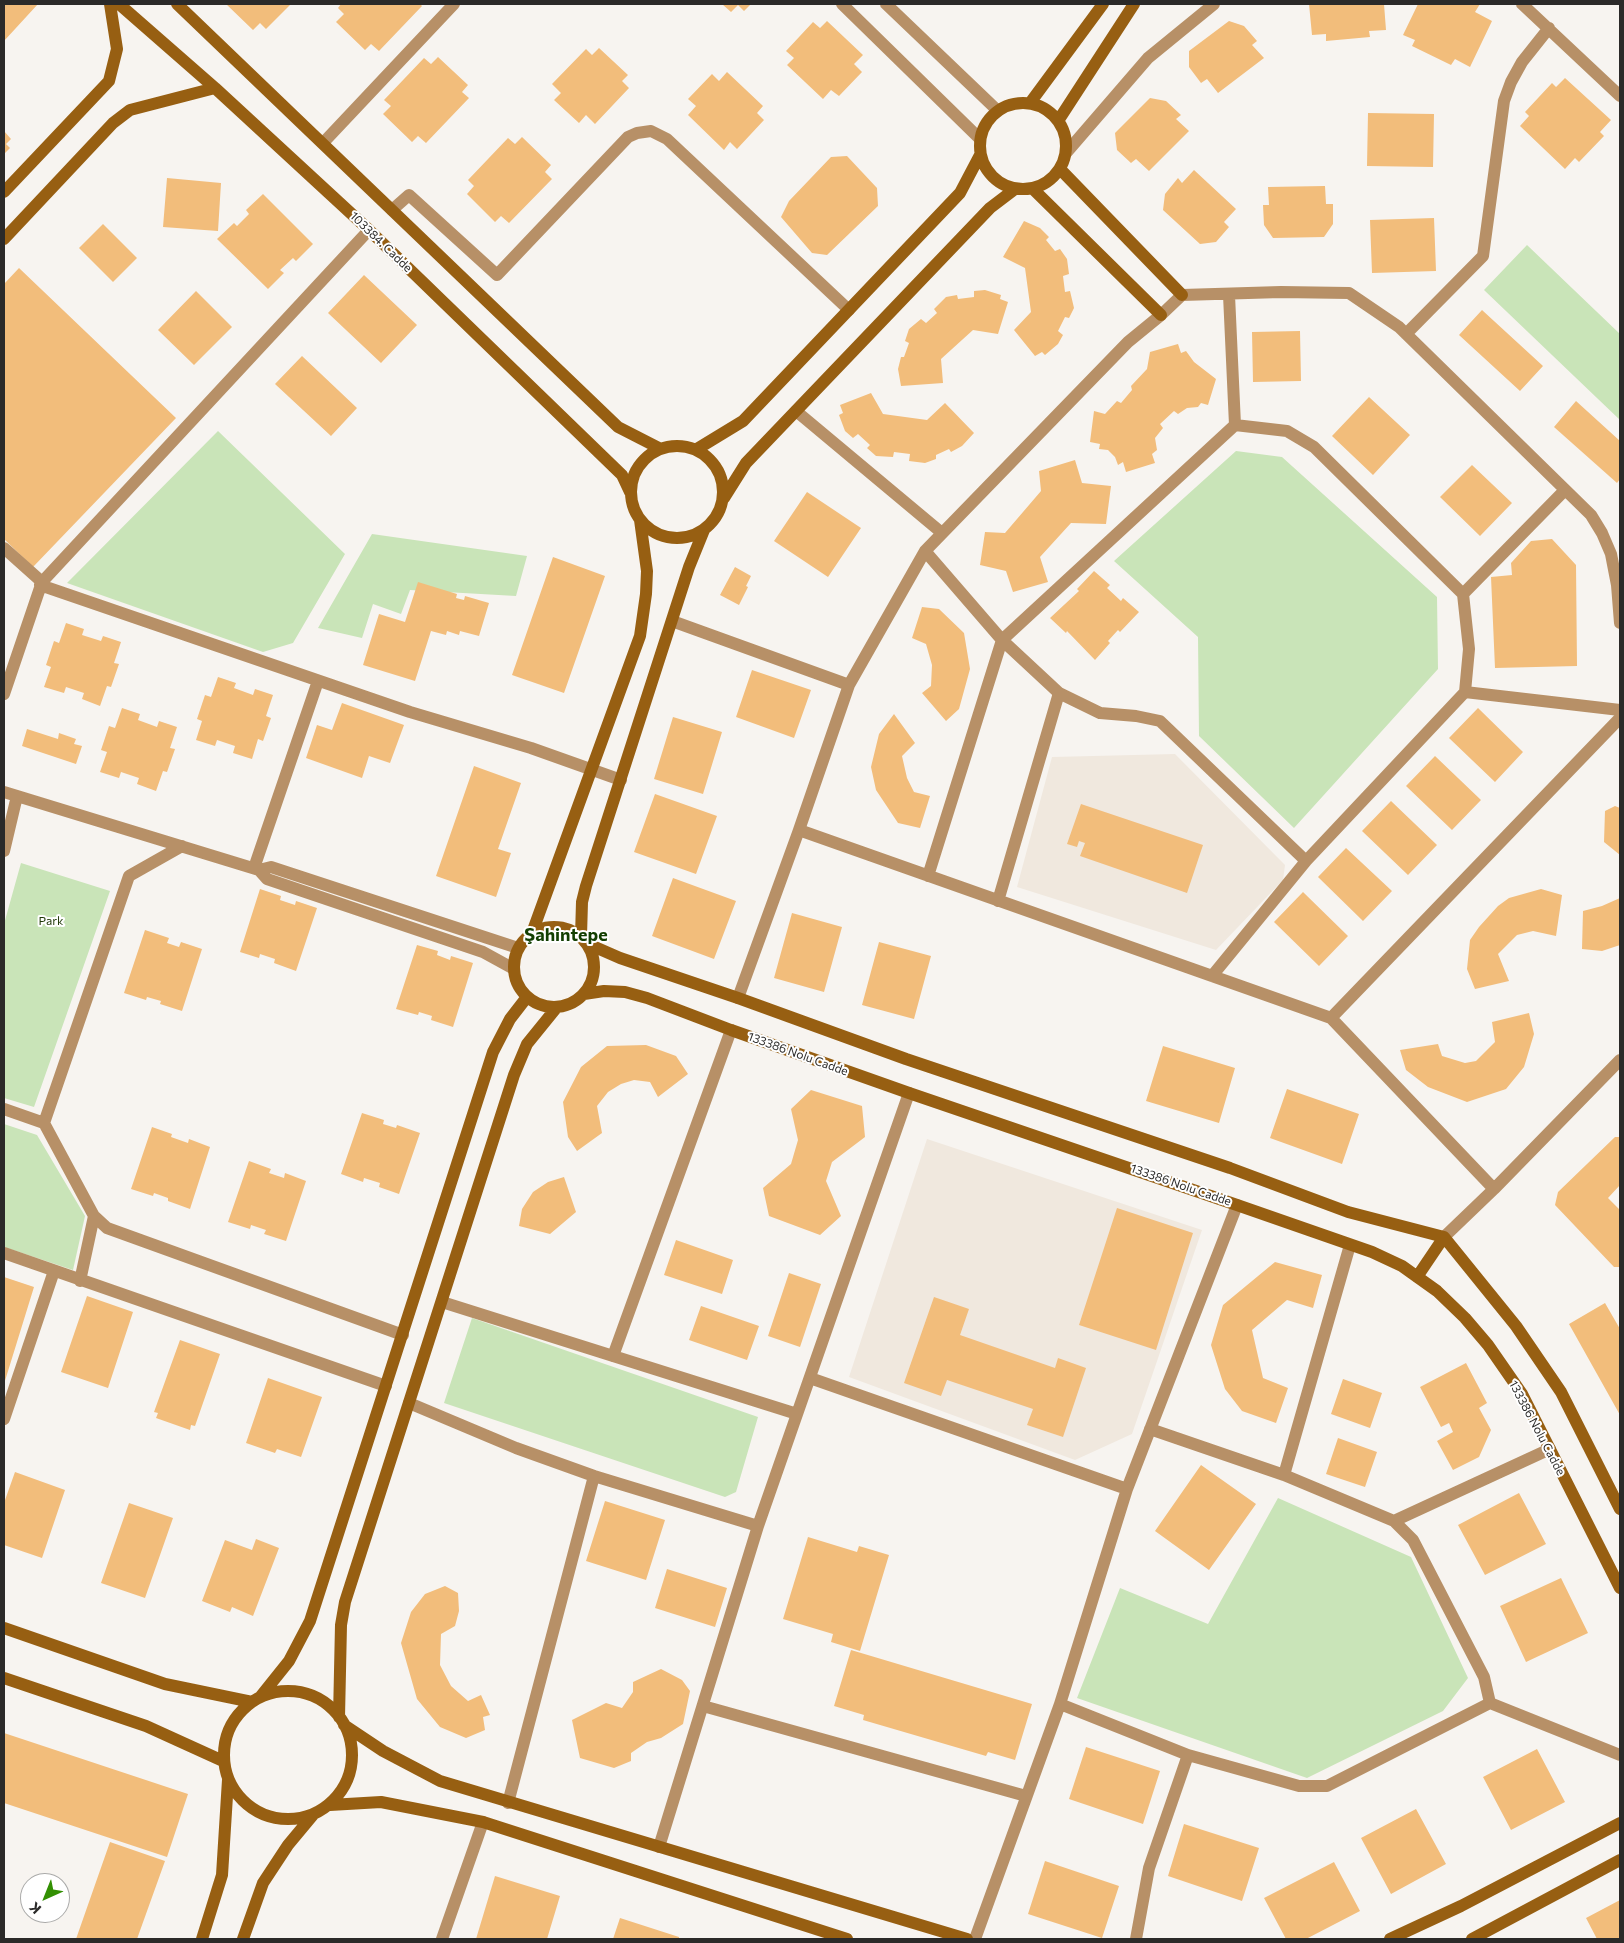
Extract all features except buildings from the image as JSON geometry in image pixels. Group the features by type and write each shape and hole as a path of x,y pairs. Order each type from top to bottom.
{"street":[{"path":"4,192 108,81 117,49 110,4"},
{"name":"103384. Cadde","path":"119,4 215,88 369,230 622,475 630,492"},
{"path":"177,4 618,427 659,448"},
{"path":"323,143 454,4"},
{"path":"842,4 979,138"},
{"path":"886,4 998,110"},
{"path":"1030,103 1103,4"},
{"path":"1058,121 1134,4"},
{"path":"1066,153 1065,136 1058,121 1046,109 1030,103 1013,103 998,110 986,122 979,138 980,155 987,171 999,182 1015,189 1032,188 1048,182 1060,169 1066,153 1148,58 1214,4"},
{"path":"1522,4 1620,96"},
{"path":"1406,334 1483,256 1504,101 1511,82 1522,62 1549,28"},
{"path":"4,239 113,123 130,110 215,88"},
{"path":"392,210 409,194 497,276 628,137 637,133 651,131 667,139 849,310"},
{"path":"697,449 743,421 960,193 980,155"},
{"path":"1060,169 1182,295"},
{"path":"1032,188 1161,315"},
{"path":"1015,189 990,208 746,463 724,498 717,516 704,530 689,567 586,886 582,902 584,940 592,954 594,970 590,985 584,994 576,1000 556,1007 546,1006 527,997 520,989 514,969 514,958 518,948 532,933 541,928 562,927 572,930 584,940 620,958 738,998 915,1062 1230,1168 1348,1212 1444,1237 1516,1326 1561,1392 1620,1509"},
{"path":"4,694 41,584 369,230"},
{"path":"738,998 849,685 925,551 1128,342 1182,295 1281,292 1349,293 1399,327 1591,515 1602,533 1611,554 1617,584 1620,623"},
{"path":"1229,295 1236,425"},
{"path":"796,411 942,533"},
{"path":"928,876 1002,640 1236,425 1287,431 1314,447 1463,594 1469,649 1465,692 1306,861 1212,976"},
{"path":"704,530 688,537 670,538 653,532 640,520 633,507 630,492 633,474 644,458 659,448 678,445 697,449 713,461 722,478 724,498"},
{"path":"1463,594 1565,490"},
{"path":"532,933 640,636 646,594 646,571 640,520"},
{"path":"4,548 41,584 318,681 410,712 531,748 621,780"},
{"path":"925,551 1002,640 1058,693 1100,713 1160,721 1306,861"},
{"path":"672,620 849,685"},
{"path":"256,869 318,681"},
{"path":"1465,692 1620,710"},
{"path":"998,900 1058,693"},
{"path":"1331,1018 1620,718"},
{"path":"4,792 256,869 267,879 483,952 514,969"},
{"path":"4,851 17,796"},
{"path":"799,830 1331,1018 1494,1189"},
{"path":"44,1123 129,876 182,846"},
{"path":"256,869 270,867 518,948"},
{"name":"133386 Nolu Cadde","path":"584,994 604,991 625,992 647,998 909,1093 1237,1204 1372,1252 1402,1266 1437,1290 1465,1318 1488,1345 1522,1394 1620,1588"},
{"path":"257,1699 289,1660 310,1621 493,1052 510,1019 527,997"},
{"path":"556,1007 532,1037 520,1058 345,1602 340,1633 342,1721 350,1735 352,1754 350,1773 342,1790 330,1805 313,1815 293,1820 273,1818 254,1810 239,1798 228,1780 223,1761 224,1741 232,1722 245,1707 257,1699 283,1690 305,1693 325,1702 342,1721 383,1751 440,1781 508,1803 967,1939"},
{"path":"613,1356 731,1030"},
{"path":"1417,1277 1444,1237 1494,1189 1620,1060"},
{"path":"659,1847 758,1526 909,1093"},
{"path":"4,1109 44,1123 94,1216 107,1228 403,1335"},
{"path":"975,1939 1060,1704 1127,1488 1237,1204"},
{"path":"80,1281 94,1216"},
{"path":"1284,1475 1350,1245"},
{"path":"4,1253 386,1386"},
{"path":"4,1419 54,1271"},
{"path":"442,1302 797,1414"},
{"path":"810,1378 1127,1488"},
{"path":"410,1403 516,1448 594,1476 758,1526"},
{"path":"1150,1429 1284,1475 1394,1521 1413,1540 1484,1677 1490,1703"},
{"path":"1394,1521 1550,1449"},
{"path":"508,1803 594,1476"},
{"path":"4,1628 165,1684 257,1699"},
{"path":"4,1678 146,1726 223,1761"},
{"path":"1060,1704 1188,1754 1299,1786 1327,1786 1490,1703 1620,1755"},
{"path":"704,1706 1026,1796"},
{"path":"1136,1939 1149,1868 1188,1754"},
{"path":"202,1939 222,1876 228,1780"},
{"path":"330,1805 381,1802 483,1822 847,1939"},
{"path":"243,1939 263,1883 288,1845 313,1815"},
{"path":"442,1939 483,1822"},
{"path":"1390,1939 1461,1906 1620,1823"},
{"path":"1472,1939 1620,1860"}],"shaded area":[{"path":"1175,754 1285,865 1283,880 1216,950 1017,887 1052,757"},
{"path":"927,1139 1202,1230 1132,1434 1075,1460 849,1377"}],"green space":[{"path":"1527,245 1620,334 1620,420 1484,290"},
{"path":"218,431 345,554 293,643 263,652 67,583"},
{"path":"1236,451 1282,457 1437,597 1438,669 1294,828 1199,736 1198,637 1114,561"},
{"path":"372,534 527,556 516,596 410,590 401,614 373,604 362,638 318,628"},
{"name":"Park","path":"21,863 110,891 34,1107 4,1098 4,924"},
{"path":"4,1124 37,1135 85,1216 73,1270 4,1247"},
{"path":"472,1318 758,1417 736,1492 725,1497 444,1403"},
{"path":"1278,1498 1411,1557 1468,1678 1443,1711 1307,1778 1077,1698 1120,1588 1208,1624"}],"district":[{"name":"Şahintepe","path":"566,935"}]}
